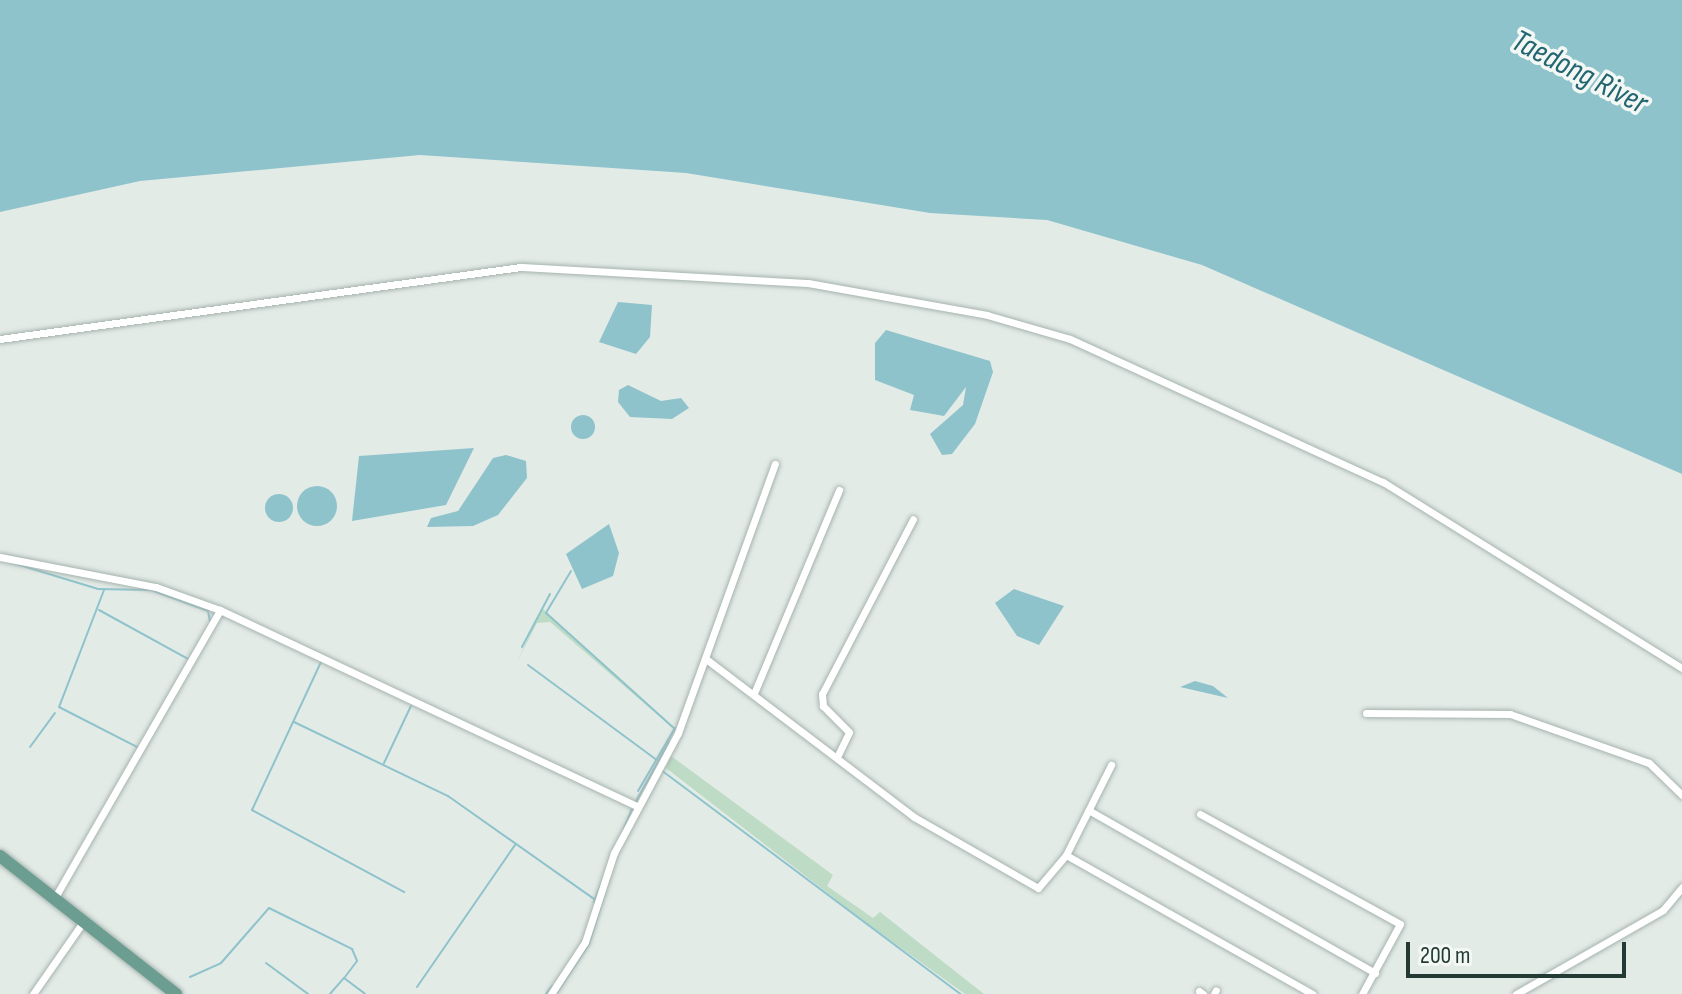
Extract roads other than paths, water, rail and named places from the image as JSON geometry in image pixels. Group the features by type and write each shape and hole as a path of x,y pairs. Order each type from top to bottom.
{"main road":[{"path":"0,856 176,994"}],"street":[{"path":"0,339 521,267 808,283 973,312 1070,339 1383,482 1682,668"},
{"path":"551,994 585,942 614,853 706,659 775,464"},
{"path":"755,691 839,490"},
{"path":"838,755 849,732 823,706 822,694 913,519"},
{"path":"0,557 156,587 220,610 638,807"},
{"path":"54,900 220,610"},
{"path":"706,659 755,691 914,817 1029,885 1046,884 1066,855 1111,765"},
{"path":"1366,713 1510,714 1649,763 1682,795"},
{"path":"1090,811 1375,973"},
{"path":"1200,814 1400,924 1362,994"},
{"path":"1066,855 1313,994"},
{"path":"1516,994 1663,910 1682,887"},
{"path":"33,994 83,922"}],"water":[{"name":"Taedong River","path":"0,0 1682,0 1682,474 1202,265 1047,220 930,213 686,173 420,155 140,181 0,212"},
{"path":"618,302 652,305 650,337 636,354 599,342"},
{"path":"886,330 990,361 993,372 975,424 952,454 942,455 930,434 963,405 966,387 944,416 910,410 914,395 875,380 875,343"},
{"path":"628,385 661,401 681,398 689,408 672,419 630,417 618,402 619,390"},
{"path":"583,415 591,419 595,427 591,435 583,439 575,435 571,427 575,419"},
{"path":"474,448 446,505 352,521 359,456"},
{"path":"506,455 526,461 527,478 498,515 473,526 427,527 431,518 458,511 493,458"},
{"path":"317,486 331,492 337,506 331,520 317,526 303,520 297,506 303,492"},
{"path":"279,494 289,498 293,508 289,518 279,522 269,518 265,508 269,498"},
{"path":"609,524 619,553 613,576 582,589 566,554"},
{"path":"1014,589 1064,606 1039,645 1017,636 995,603"},
{"path":"1195,681 1213,686 1228,698 1180,687"}],"waterway":[{"path":"13,563 98,589 151,590 208,611 210,621"},
{"path":"571,571 546,613 675,729"},
{"path":"104,590 59,707 137,747"},
{"path":"522,647 550,594"},
{"path":"99,610 188,659"},
{"path":"321,662 252,810 404,892"},
{"path":"528,665 657,760"},
{"path":"384,763 411,706"},
{"path":"30,747 55,713"},
{"path":"294,722 448,796 594,899"},
{"path":"638,791 675,728"},
{"path":"635,803 669,742"},
{"path":"661,770 960,994"},
{"path":"594,902 632,809"},
{"path":"417,987 515,845"},
{"path":"556,994 589,944 610,876"},
{"path":"190,977 221,963 269,908 352,949 357,961 344,978"},
{"path":"266,963 308,994"},
{"path":"330,994 344,978 365,994"},
{"path":"546,994 552,986"}]}
